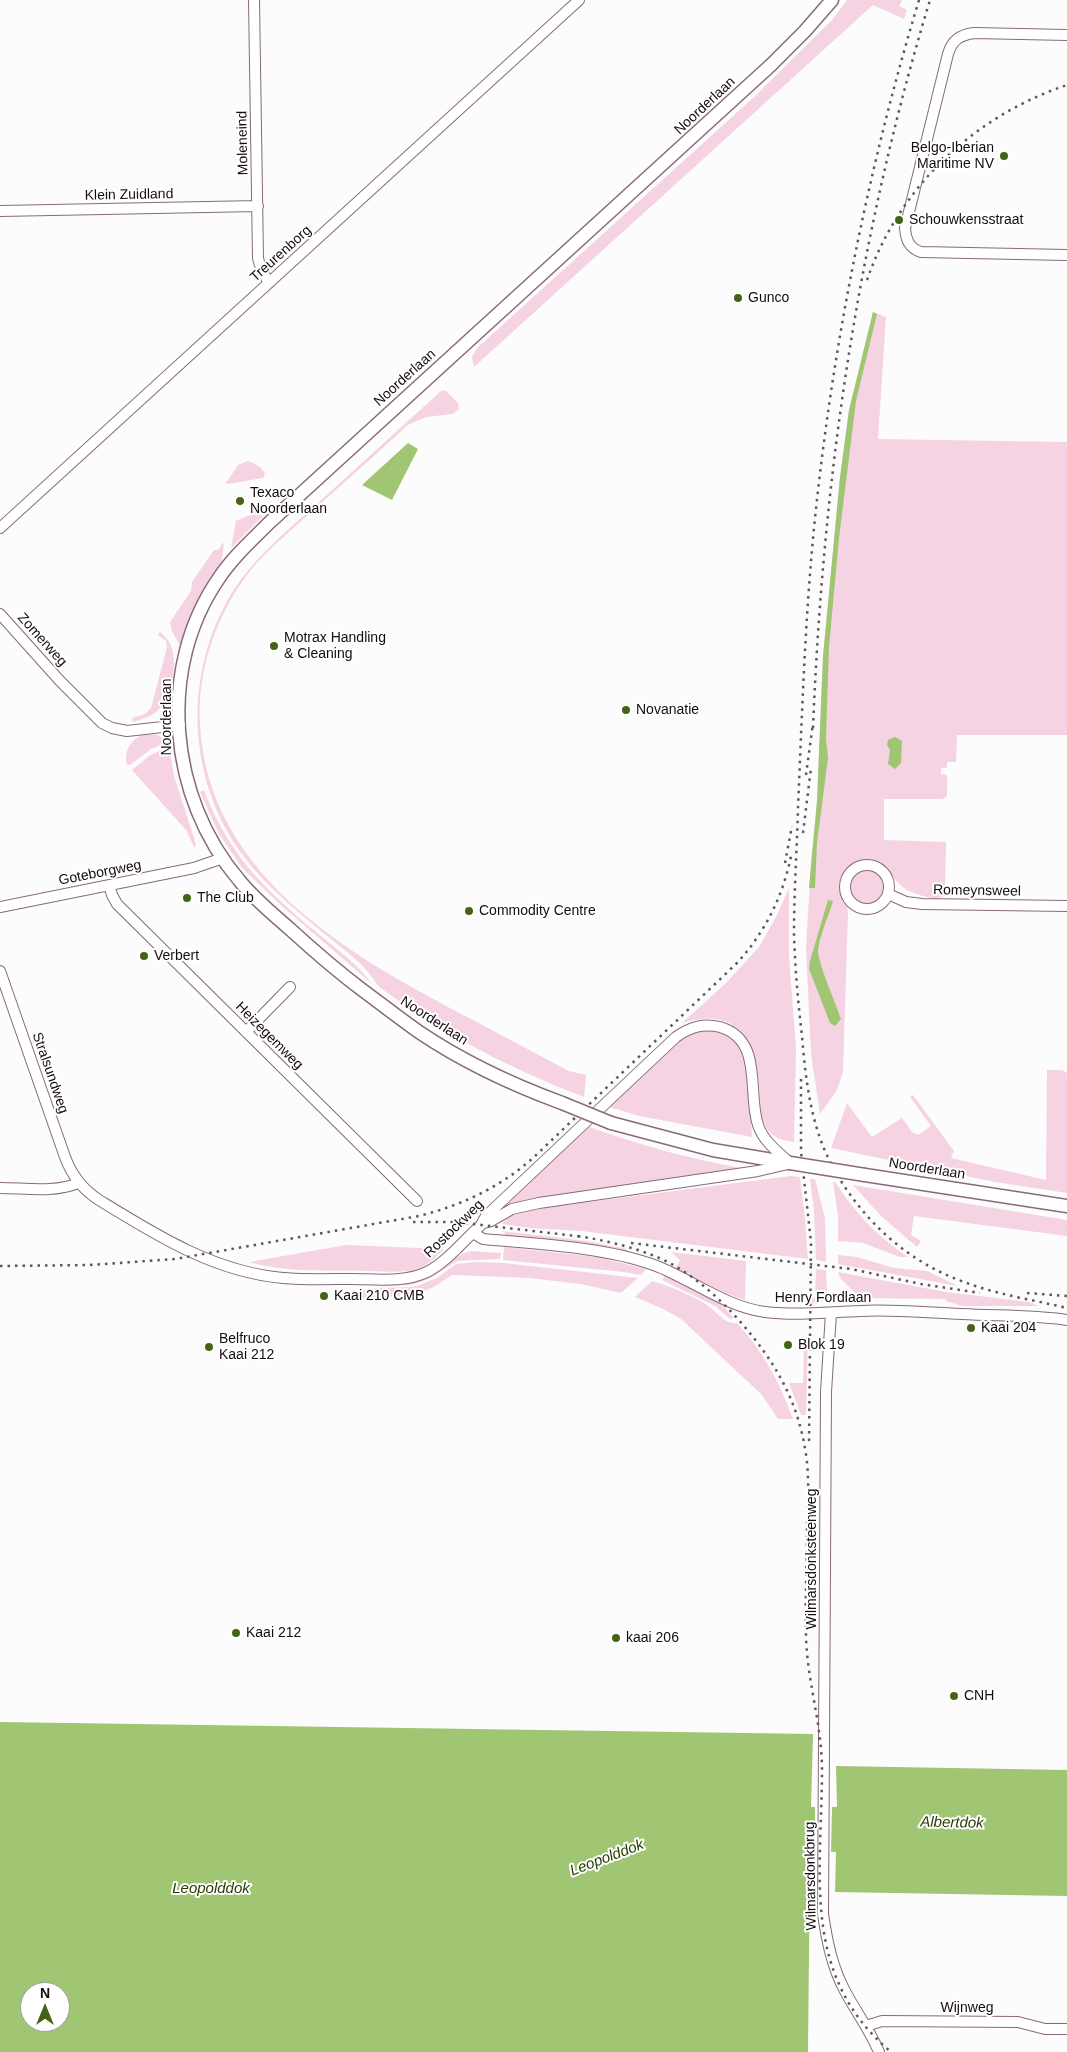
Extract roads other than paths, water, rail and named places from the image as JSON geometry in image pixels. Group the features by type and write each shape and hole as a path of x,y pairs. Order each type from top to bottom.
{"main road":[{"name":"Noorderlaan","path":"832,0 805,31 771,65 294,500 243,549 218,579 199,614 180,679 182,760 192,799 207,834 238,880 258,901 330,966 420,1033 469,1061 611,1123 712,1150 1064,1206"}],"street":[{"name":"Moleneind","path":"254,0 258,258 261,269 269,283"},
{"name":"Treurenborg","path":"0,528 579,0"},
{"path":"1067,34 982,33 961,36 953,42 948,54 905,228 907,240 915,250 926,252 1067,255"},
{"name":"Klein Zuidland","path":"0,211 258,206"},
{"name":"Zomerweg","path":"0,614 90,713 102,723 112,728 126,731 180,725"},
{"name":"Goteborgweg","path":"0,907 194,868 223,858"},
{"path":"864,866 878,868 888,880 888,894 880,905 867,909 860,908 849,899 846,893 847,878 857,868 864,866"},
{"name":"Heizegemweg","path":"109,886 117,904 417,1201"},
{"name":"Romeynsweel","path":"888,894 906,902 922,904 1067,906"},
{"name":"Stralsundweg","path":"0,971 65,1157 78,1183"},
{"path":"246,1032 290,987"},
{"name":"Rostockweg","path":"78,1183 99,1200 184,1250 225,1266 282,1278 375,1279 417,1276 428,1272 473,1233 484,1222 486,1216 676,1037 696,1026 710,1025 733,1033 741,1041 748,1053 752,1068 757,1123 766,1140 790,1163"},
{"name":"Noorderlaan","path":"484,1222 491,1221 512,1209 540,1203 758,1171 790,1163"},
{"path":"0,1188 56,1189 78,1183"},
{"name":"Henry Fordlaan","path":"473,1233 483,1239 606,1253 632,1258 655,1266 749,1308 766,1312 900,1311 1025,1316 1067,1320"},
{"name":"Wilmarsdonksteenweg","path":"824,1805 826,1392 831,1313"},
{"name":"Wilmarsdonkbrug","path":"824,1805 822,1914 827,1944 844,1990 866,2026"},
{"name":"Wijnweg","path":"866,2026 882,2021 1018,2022 1045,2029 1067,2029"},
{"path":"866,2026 879,2052"}],"water":[{"path":"873,312 877,314 856,401 839,538 829,647 826,739 828,758 817,843 815,888 809,888 817,801 823,656 840,477 849,410"},
{"path":"408,443 418,449 392,500 362,485"},
{"path":"895,737 902,741 901,763 895,769 888,764 890,750 887,745 888,740"},
{"path":"828,900 833,901 818,951 824,974 841,1019 835,1026 830,1023 809,969"},
{"name":"Leopolddok","path":"0,1722 813,1734 811,1807 837,1807 836,1766 1067,1770 1067,1896 835,1892 836,1852 810,1851 808,2052 0,2052"}],"railway":[{"path":"919,0 883,130 854,261 831,394 814,528 804,668 794,917 796,972 805,1071 815,1122 827,1155 847,1190 874,1224 908,1253 946,1275 1004,1294 1067,1308"},
{"path":"813,728 825,543 848,361 882,180 904,90 930,0"},
{"path":"867,280 881,246 899,215 920,186 944,159 971,136 1001,115 1033,98 1067,85"},
{"path":"806,775 813,723"},
{"path":"803,833 811,768"},
{"path":"785,863 792,826"},
{"path":"0,1266 90,1265 175,1259 419,1216 450,1207 493,1187 533,1158 738,962 757,938 772,913 788,871 791,856"},
{"path":"801,1079 801,1152 811,1242 809,1444"},
{"path":"413,1222 456,1222 584,1237"},
{"path":"578,1236 645,1252 666,1261 695,1279 721,1301 751,1334 774,1367 792,1402 804,1441 808,1470 806,1636 822,1770 820,1848 822,1922 829,1957 842,1990 862,2022 891,2052"},
{"path":"631,1243 851,1269 921,1284 980,1293"},
{"path":"1027,1293 1067,1296"}],"place":[{"name":"Belgo-Iberian Maritime NV","path":"1004,156"},
{"name":"Schouwkensstraat","path":"899,220"},
{"name":"Gunco","path":"738,298"},
{"name":"Texaco Noorderlaan","path":"240,501"},
{"name":"Motrax Handling & Cleaning","path":"274,646"},
{"name":"Novanatie","path":"626,710"},
{"name":"The Club","path":"187,898"},
{"name":"Commodity Centre","path":"469,911"},
{"name":"Verbert","path":"144,956"},
{"name":"Kaai 210 CMB","path":"324,1296"},
{"name":"Kaai 204","path":"971,1328"},
{"name":"Blok 19","path":"788,1345"},
{"name":"Belfruco Kaai 212","path":"209,1347"},
{"name":"Kaai 212","path":"236,1633"},
{"name":"kaai 206","path":"616,1638"},
{"name":"CNH","path":"954,1696"}],"water label":[{"name":"Albertdok","path":"952,1823"}]}
